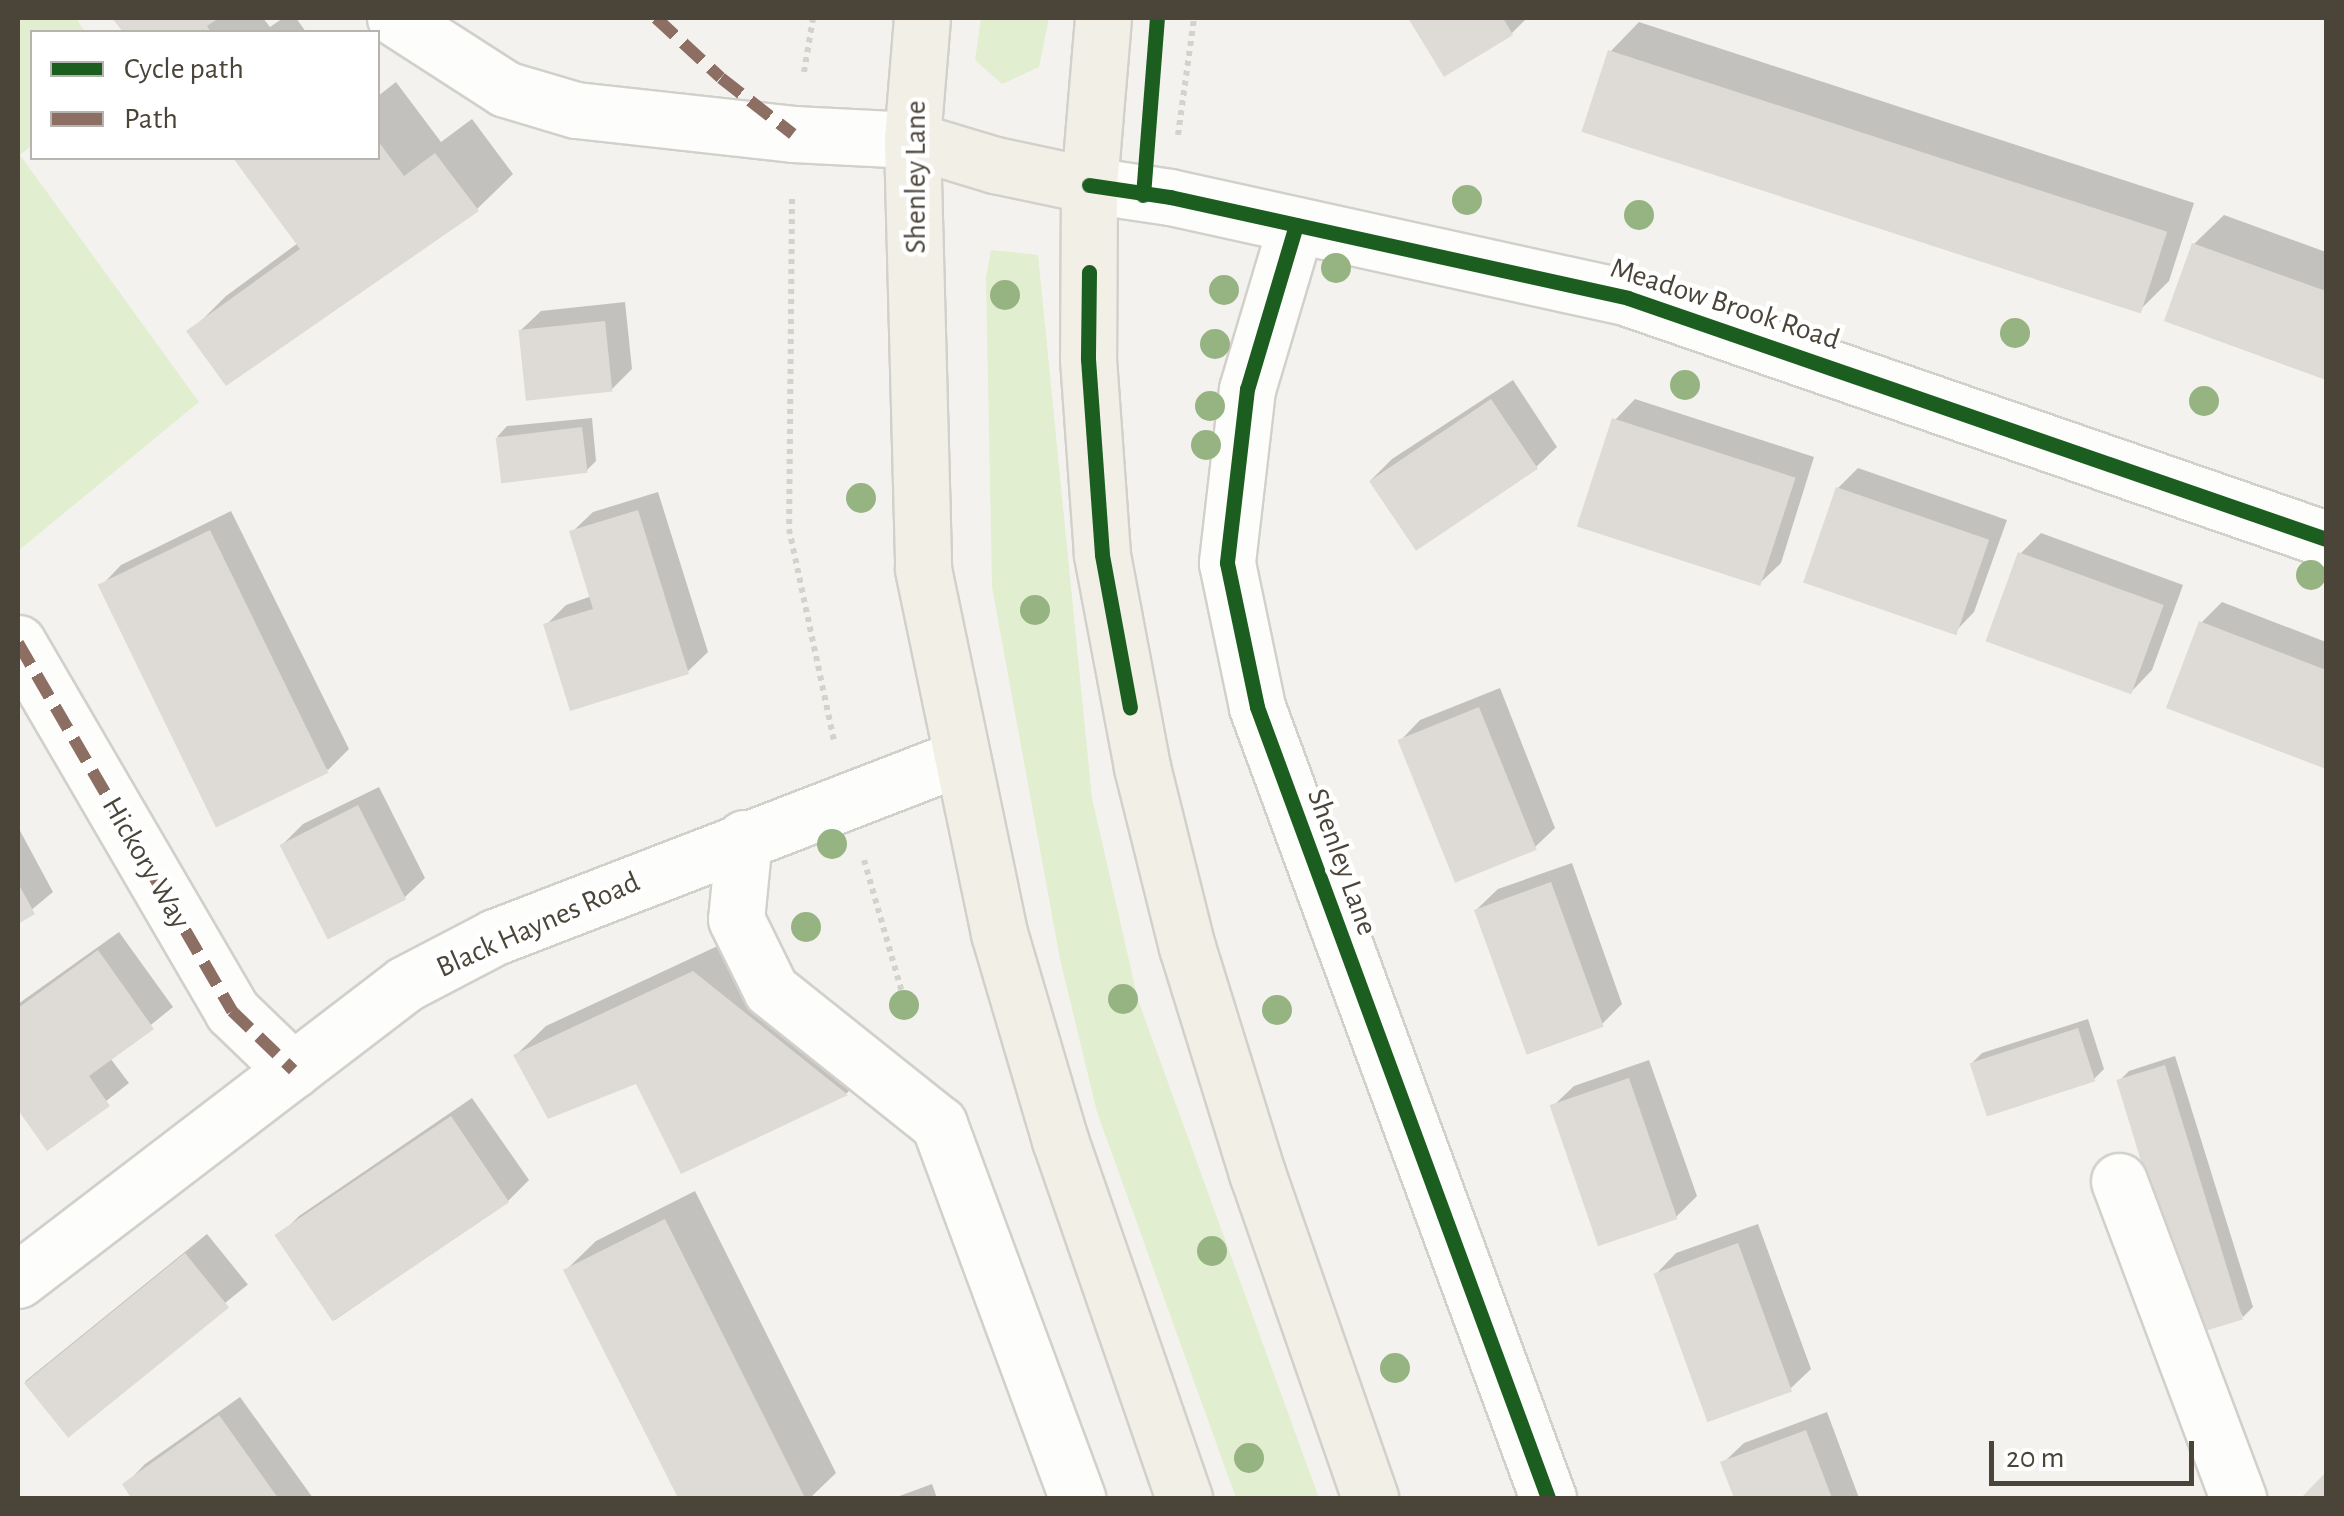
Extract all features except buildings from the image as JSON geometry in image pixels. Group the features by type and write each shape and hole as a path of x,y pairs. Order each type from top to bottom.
{"main road":[{"name":"Shenley Lane","path":"922,18 912,140 923,569 959,758 999,933 1055,1121 1184,1498"},
{"path":"1103,18 1089,185 1088,359 1102,555 1142,767 1187,947 1258,1173 1370,1498"},
{"path":"912,140 995,165 1089,185"}],"street":[{"path":"395,18 505,89 576,110 793,134 912,140"},
{"name":"Meadow Brook Road","path":"1089,185 1170,197 1628,298 2326,539"},
{"name":"Shenley Lane","path":"1296,225 1247,390 1226,562 1257,707 1548,1498"},
{"name":"Hickory Way","path":"18,643 232,1011 292,1070"},
{"name":"Black Haynes Road","path":"18,1280 406,984 496,938 744,838 959,758"},
{"path":"744,838 736,919 771,990 939,1124 1077,1498"},
{"path":"2119,1181 2238,1498"}],"path":[{"path":"1170,197 1194,18"},
{"path":"793,134 789,529 847,800 912,1028"}],"green space":[{"path":"18,18 76,18 84,30 30,30 30,147 20,155 199,402 18,551"},
{"path":"981,18 1049,18 1039,67 1002,84 975,60"},
{"path":"991,250 1038,255 1092,798 1138,1000 1319,1498 1236,1498 1097,1112 1060,959 992,587 986,278"}],"marked path":[{"path":"656,18 721,78 793,134"},
{"path":"18,643 232,1011 293,1070"}],"cycle path":[{"path":"1143,195 1157,18"},
{"path":"1089,185 1170,197 1628,298 2326,539"},
{"path":"1296,225 1247,389 1227,563 1257,707 1548,1498"},
{"path":"1089,272 1088,359 1102,555 1130,707"}]}
